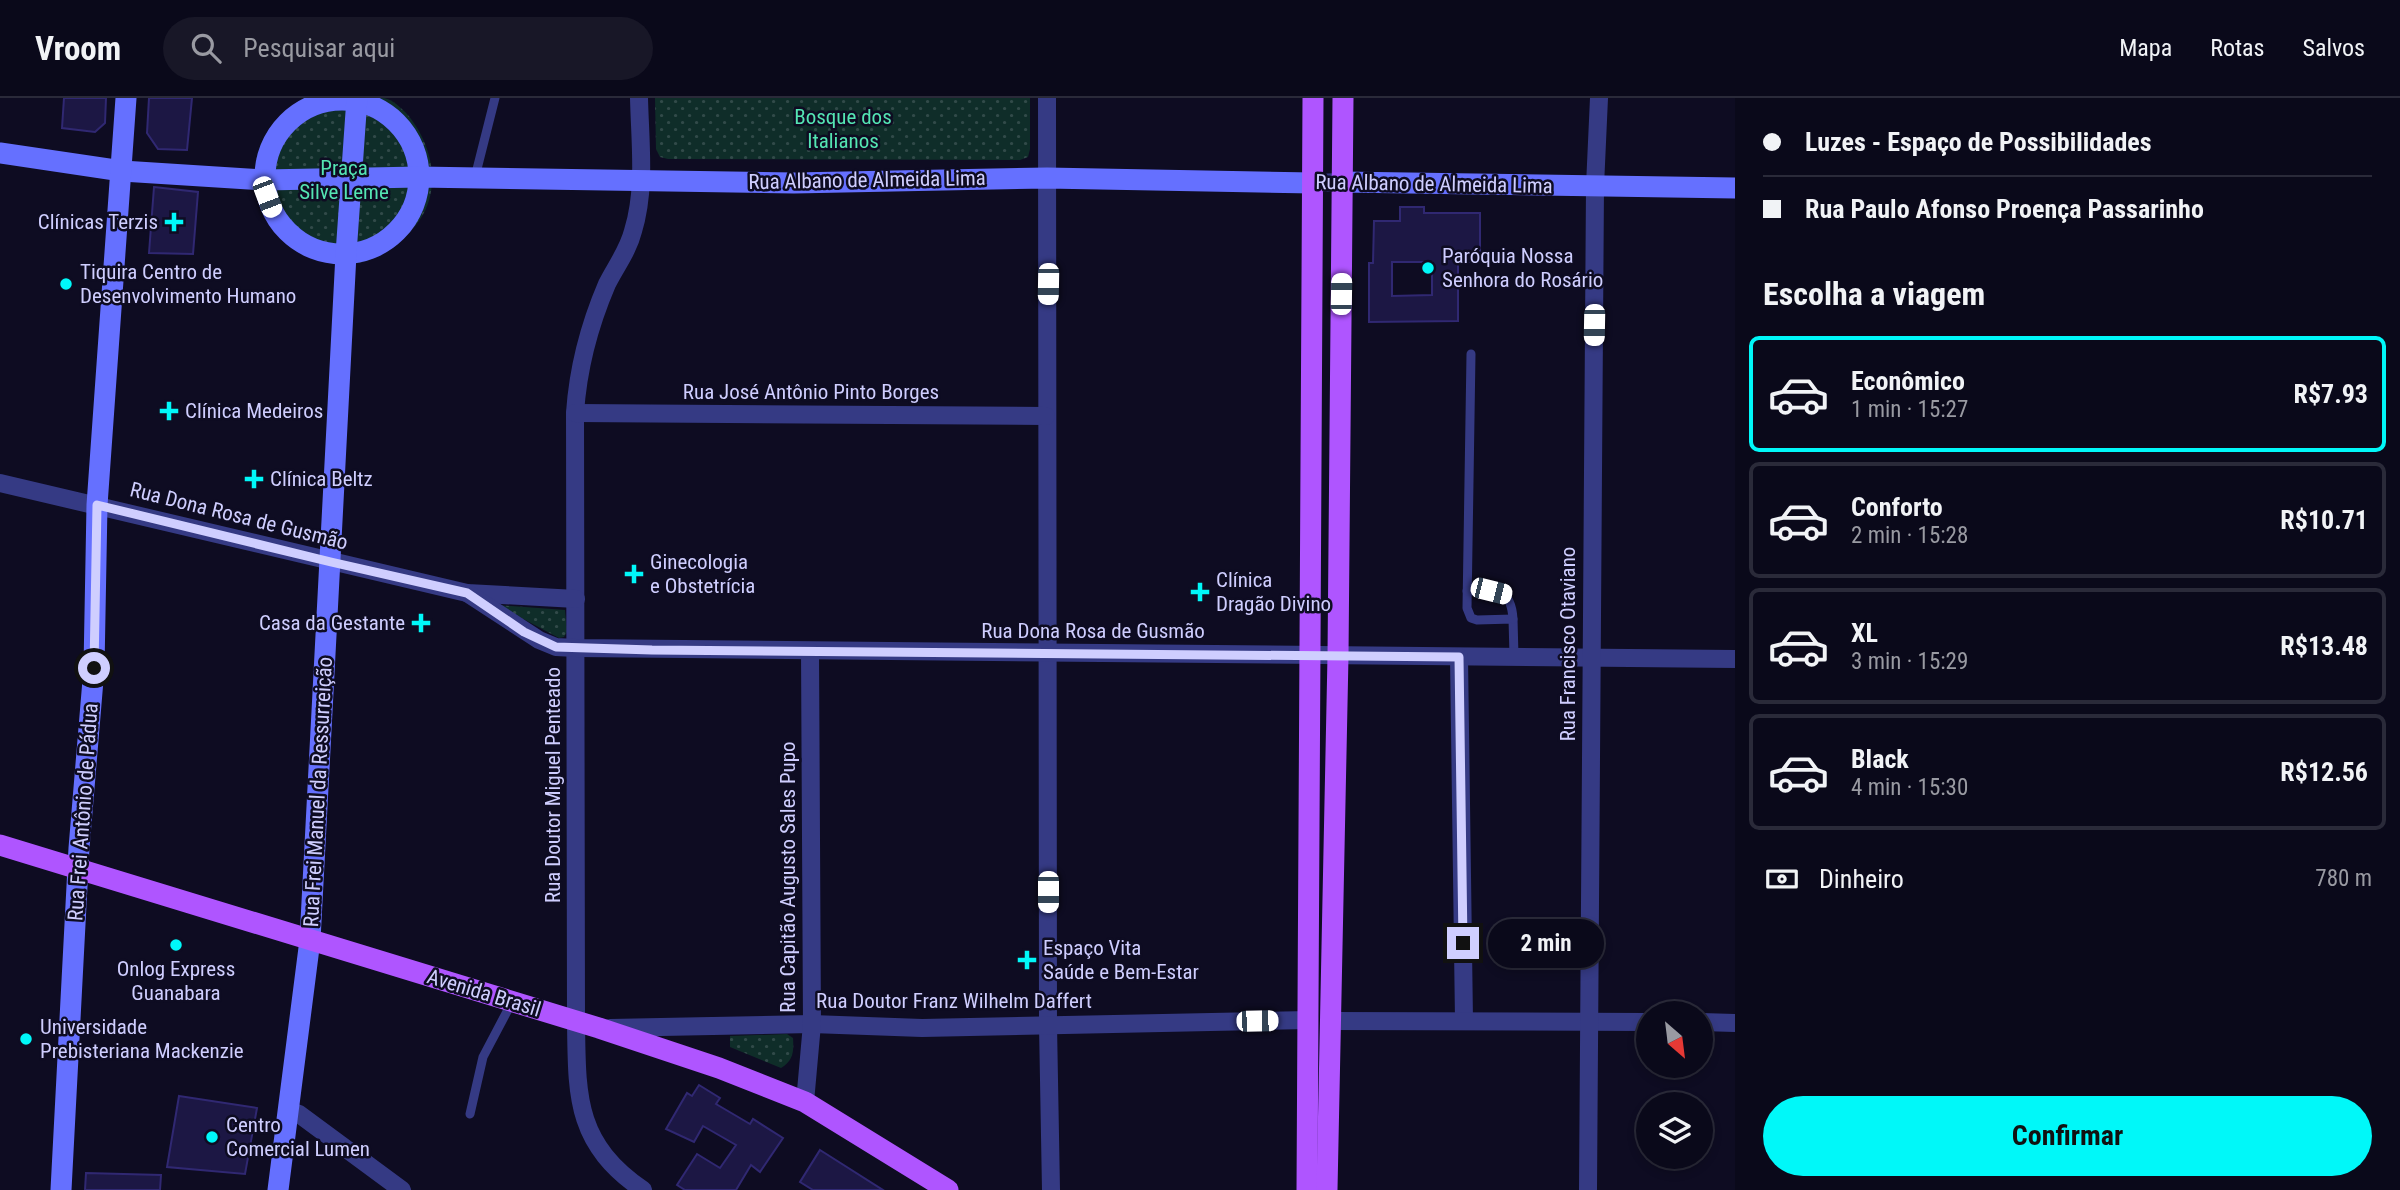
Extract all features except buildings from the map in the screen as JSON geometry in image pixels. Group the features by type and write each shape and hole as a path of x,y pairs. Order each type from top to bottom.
{"main road":[{"path":"1313,98 1311,655 1327,1190"},
{"path":"1307,1190 1320,1021 1338,656 1343,98"},
{"name":"Avenida Brasil","path":"0,845 599,1028 719,1068 805,1102 948,1190"}],"street":[{"name":"Rua Frei Antônio de Pádua","path":"61,1190 78,870 94,668 97,505 125,98"},
{"name":"Rua Doutor Miguel Penteado","path":"639,98 641,180 634,231 608,282 583,352 575,413 576,1021 577,1084 584,1119 607,1160 643,1190"},
{"path":"1047,98 1048,1025 1051,1190"},
{"name":"Rua Francisco Otaviano","path":"1588,1190 1595,186 1599,98"},
{"path":"334,100 357,100 385,113 406,134 416,154 419,177 417,196 410,214 398,230 383,243 365,251 346,254 328,254 311,248 289,234 273,214 264,180 267,157 276,136 292,118 311,106 334,100"},
{"name":"Rua Frei Manuel da Ressurreição","path":"278,1190 310,940 346,254 357,100"},
{"name":"Rua Albano de Almeida Lima","path":"0,153 122,171 264,180 475,177 794,183 1047,178 1735,188"},
{"name":"Rua José Antônio Pinto Borges","path":"575,413 1046,416"},
{"name":"Rua Dona Rosa de Gusmão","path":"0,483 467,593 576,599"},
{"name":"Rua Dona Rosa de Gusmão","path":"467,593 538,640 556,647 1735,659"},
{"name":"Rua Capitão Augusto Sales Pupo","path":"805,1102 812,1024 810,651"},
{"path":"1459,657 1464,1021"},
{"name":"Rua Doutor Franz Wilhelm Daffert","path":"599,1028 812,1024 922,1028 1320,1021 1636,1022"},
{"path":"1713,1023 1735,1023"},
{"path":"288,1110 299,1114 402,1190"}],"lane":[{"path":"475,177 495,98"},
{"path":"1471,354 1467,608 1471,618 1477,620 1513,619"},
{"path":"1467,591 1506,594 1512,603 1514,656"},
{"path":"470,1114 483,1057 512,1002"}],"green space":[{"name":"Praça Silve Leme","path":"304,98 384,98 406,113 422,137 431,165 431,194 419,221 383,254 345,264 309,256 280,234 260,203 255,167 268,130"},
{"name":"Bosque dos Italianos","path":"655,98 1030,98 1030,149 1028,157 1020,160 668,159 660,157 656,149"},
{"path":"497,605 565,610 567,632 564,637 559,638"},
{"path":"787,1034 793,1038 793,1052 781,1068 730,1047 730,1036"}],"place":[{"name":"Clínicas Terzis","path":"174,222"},
{"name":"Paróquia Nossa Senhora do Rosário","path":"1428,268"},
{"name":"Tiquira Centro de Desenvolvimento Humano","path":"66,284"},
{"name":"Clínica Medeiros","path":"169,411"},
{"name":"Clínica Beltz","path":"254,479"},
{"name":"Ginecologia e Obstetrícia","path":"634,574"},
{"name":"Clínica Dragão Divino","path":"1200,592"},
{"name":"Casa da Gestante","path":"421,623"},
{"name":"Onlog Express Guanabara","path":"176,945"},
{"name":"Espaço Vita Saúde e Bem-Estar","path":"1027,960"},
{"name":"Universidade Prebisteriana Mackenzie","path":"26,1039"},
{"name":"Centro Comercial Lumen","path":"212,1137"}],"route":[{"path":"94,668 97,505 467,593 524,632 556,647 1459,657 1463,943"}]}
